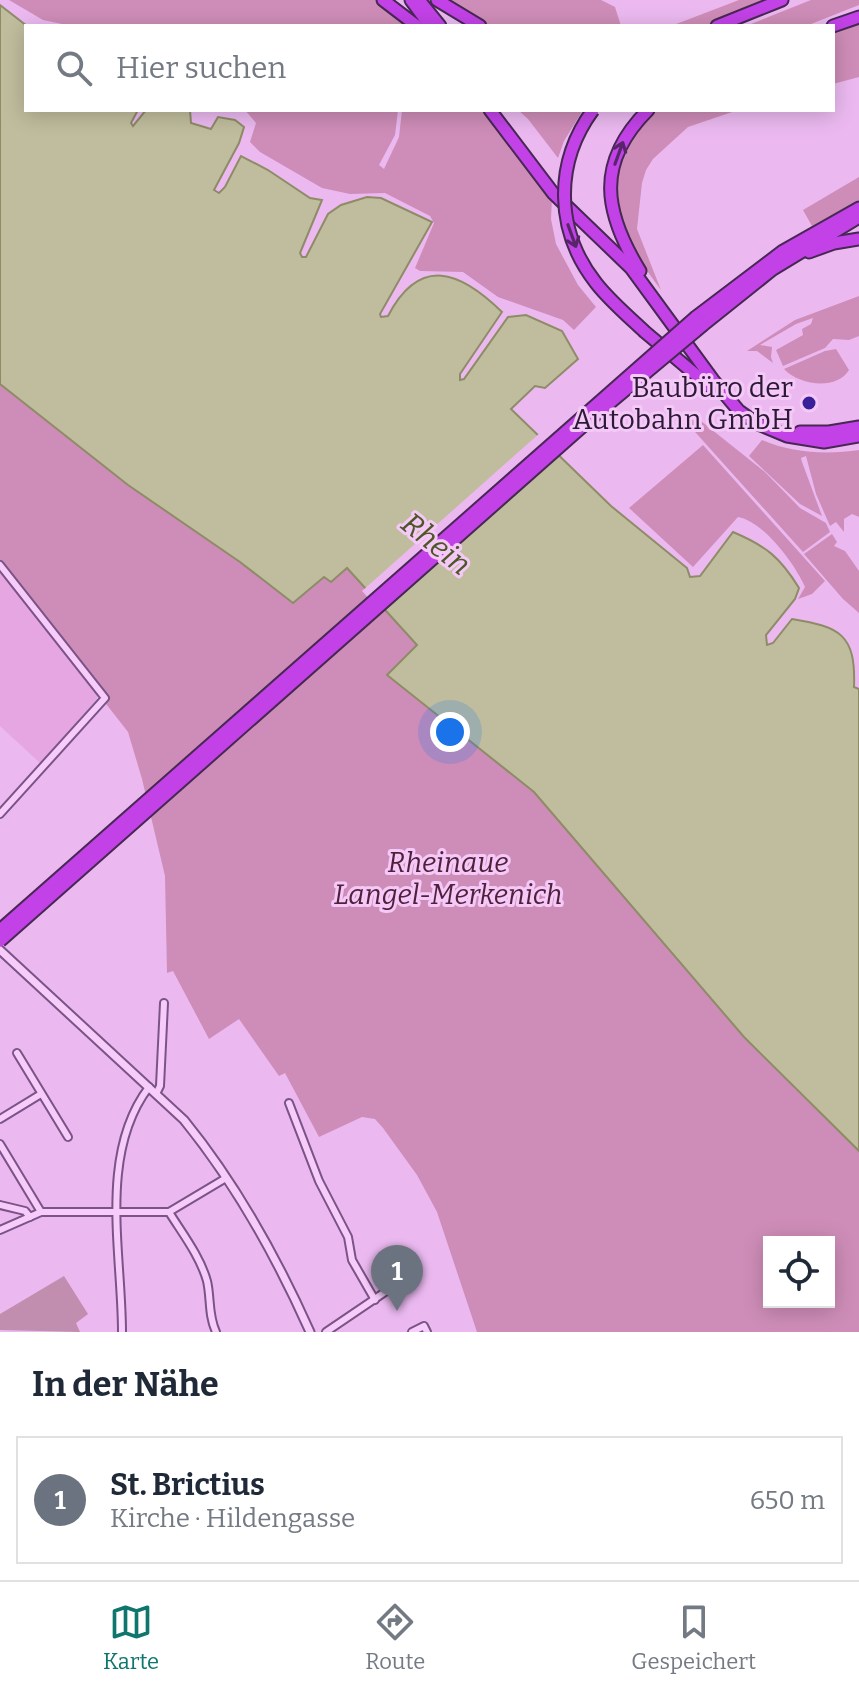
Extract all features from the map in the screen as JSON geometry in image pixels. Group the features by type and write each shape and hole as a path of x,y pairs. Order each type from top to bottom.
{"highway":[{"path":"411,0 429,24"},
{"path":"419,0 438,24"},
{"path":"437,0 477,24"},
{"path":"724,24 782,0"},
{"path":"384,1 414,24"},
{"path":"835,25 859,17"},
{"path":"492,112 553,193 631,268 739,411"},
{"path":"493,112 551,185 622,250 645,278"},
{"path":"592,112 579,130 566,166 563,193 572,239 597,283 645,332 756,423 787,436 824,442 859,432"},
{"path":"646,112 623,142 614,169 611,192 619,235 645,278 717,380 742,408 778,427 803,433 859,432"},
{"path":"0,930 594,404 783,251 859,208"},
{"path":"0,941 699,321 773,269 859,217"},
{"path":"773,269 821,247 859,239"}],"street":[{"path":"0,565 105,698 0,814"},
{"path":"0,950 153,1090 207,1148 289,1285 310,1332"},
{"path":"122,1332 118,1169 124,1133 137,1105 160,1086 164,1003"},
{"path":"17,1053 68,1137"},
{"path":"0,1119 41,1094"},
{"path":"289,1103 319,1181 348,1237 352,1260 375,1300"},
{"path":"0,1144 41,1212"},
{"path":"0,1230 41,1212 169,1212 226,1178"},
{"path":"0,1205 25,1211 30,1217"},
{"path":"169,1212 201,1264 208,1284 211,1317 216,1332"},
{"path":"326,1332 413,1273"},
{"path":"412,1332 424,1326 427,1332"}],"shaded area":[{"path":"0,573 97,691 97,699 40,763 0,726"},
{"path":"64,1276 88,1314 76,1323 80,1332 0,1330 0,1314"}],"green space":[{"path":"9,0 375,0 405,24 62,24 43,20"},
{"path":"448,0 601,0 615,7 620,24 485,24"},
{"path":"739,0 771,0 711,24 676,24"},
{"path":"811,0 859,0 859,5 811,24 751,24"},
{"path":"859,22 859,77 835,83 835,31"},
{"path":"247,112 398,112 395,135 379,165 384,169 399,137 402,112 485,112 552,199 551,219 556,244 578,285 596,307 574,330 563,320 498,297 463,272 420,271 415,268 434,223 430,216 385,193 350,194 322,188 260,152 250,142 256,123"},
{"path":"520,112 582,112 564,141 558,158"},
{"path":"655,112 732,112 688,127 653,159 646,170 637,229 661,290 631,245 616,200 622,156 636,130"},
{"path":"859,177 859,200 812,226 803,210"},
{"name":"Rheinaue Langel-Merkenich","path":"0,190 859,950 859,1332 477,1332 437,1212 417,1175 383,1128 375,1119 362,1117 319,1137 285,1073 279,1076 239,1019 209,1039 173,971 167,973 165,876 128,732 0,568"},
{"path":"859,296 859,336 849,340 833,339 825,348 783,366 776,350 803,335 802,329 811,324 813,318 760,345 772,347 773,363 757,351 747,351 795,320"},
{"path":"836,349 849,370 835,381 808,382 784,369 825,351"},
{"path":"701,421 765,472 800,508 826,523 830,532 803,552 687,423"},
{"path":"762,440 810,452 859,450 859,517 852,514 844,519 844,532 836,522 830,526 816,494 806,456 801,458 802,462 822,516 800,504 749,456"},
{"path":"703,445 825,581 812,594 798,599 805,587 794,567 768,535 748,520 738,517 693,567 629,508"},
{"path":"832,534 837,542 834,546 845,551 859,571 859,613 804,554"}],"water":[{"name":"Rhein","path":"0,5 24,24 24,112 137,112 131,123 133,126 144,112 190,112 191,123 211,129 218,117 235,120 244,127 214,190 219,193 225,187 241,156 310,198 322,200 300,253 302,257 306,257 328,214 341,205 367,197 381,198 432,222 380,314 381,317 388,316 413,284 427,277 456,279 486,298 502,312 460,374 460,380 464,379 508,317 526,315 562,331 578,359 545,388 535,386 511,409 611,506 687,568 690,577 700,576 733,532 771,554 799,588 795,599 766,635 767,645 773,643 792,619 833,630 842,636 852,655 854,687 859,689 859,1151 744,1037 534,792 387,675 417,645 347,568 331,582 324,577 293,603 240,562 128,485 0,384"}],"pier":[{"path":"541,432 563,453 382,613 362,591"}],"place":[{"name":"Baubüro der Autobahn GmbH","path":"809,403"},
{"name":"St. Brictius","path":"397,1311"}]}
